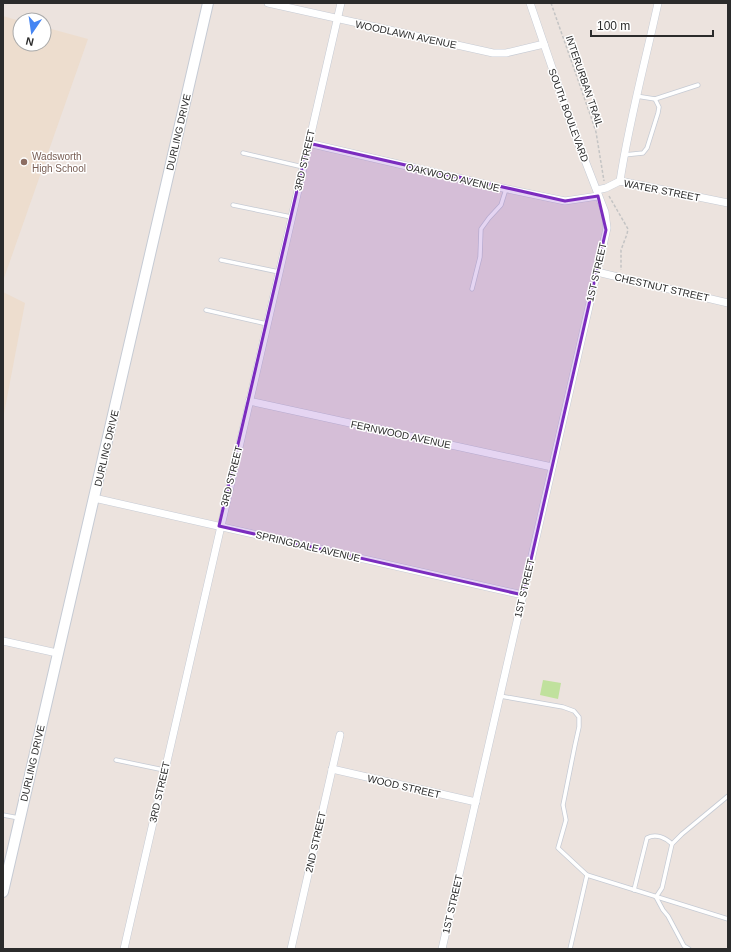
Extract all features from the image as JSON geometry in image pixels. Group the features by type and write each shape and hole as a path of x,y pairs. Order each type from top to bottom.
{"street":[{"name":"DURLING DRIVE","path":"3,892 208,3"},
{"name":"WOODLAWN AVENUE","path":"268,3 493,53 506,54 544,44"},
{"name":"3RD STREET","path":"124,949 219,526 341,3"},
{"name":"SOUTH BOULEVARD","path":"530,3 574,132 604,212 607,228"},
{"path":"620,181 636,96 658,3"},
{"name":"OAKWOOD AVENUE","path":"308,143 506,189 565,201 597,193"},
{"name":"WATER STREET","path":"597,193 620,181 728,203"},
{"name":"1ST STREET","path":"442,949 607,228"},
{"name":"CHESTNUT STREET","path":"597,272 728,303"},
{"name":"FERNWOOD AVENUE","path":"249,401 552,467"},
{"name":"SPRINGDALE AVENUE","path":"94,498 523,595"},
{"path":"3,641 57,653"},
{"name":"2ND STREET","path":"291,949 340,735"},
{"name":"WOOD STREET","path":"332,769 476,802"}],"lane":[{"path":"636,96 655,99 698,85"},
{"path":"624,155 643,153 647,148 659,107 655,99"},
{"path":"243,153 303,166"},
{"path":"472,289 480,257 481,229 501,205 506,189"},
{"path":"234,205 291,217"},
{"path":"220,260 279,272"},
{"path":"206,310 267,324"},
{"path":"500,696 563,707 574,711 579,716 563,805 566,820 558,848 588,875 728,919"},
{"path":"116,760 164,770"},
{"path":"656,897 662,888 672,844 728,796"},
{"path":"3,815 20,819"},
{"path":"634,890 647,838 655,836 662,837 672,844"},
{"path":"570,949 588,875"},
{"path":"656,897 684,946 689,949"}],"path":[{"name":"INTERURBAN TRAIL","path":"551,3 596,132 606,188 628,229 621,250 621,277"}],"highlighted area":[{"path":"308,143 565,201 598,196 606,230 523,595 219,526"}],"shaded area":[{"name":"Wadsworth High School","path":"3,16 12,19 12,52 52,52 52,29 88,39 3,281"},
{"path":"3,292 25,303 3,419"}],"green space":[{"path":"543,680 561,683 558,699 540,695"}],"place":[{"name":"Wadsworth High School","path":"24,162"}]}
